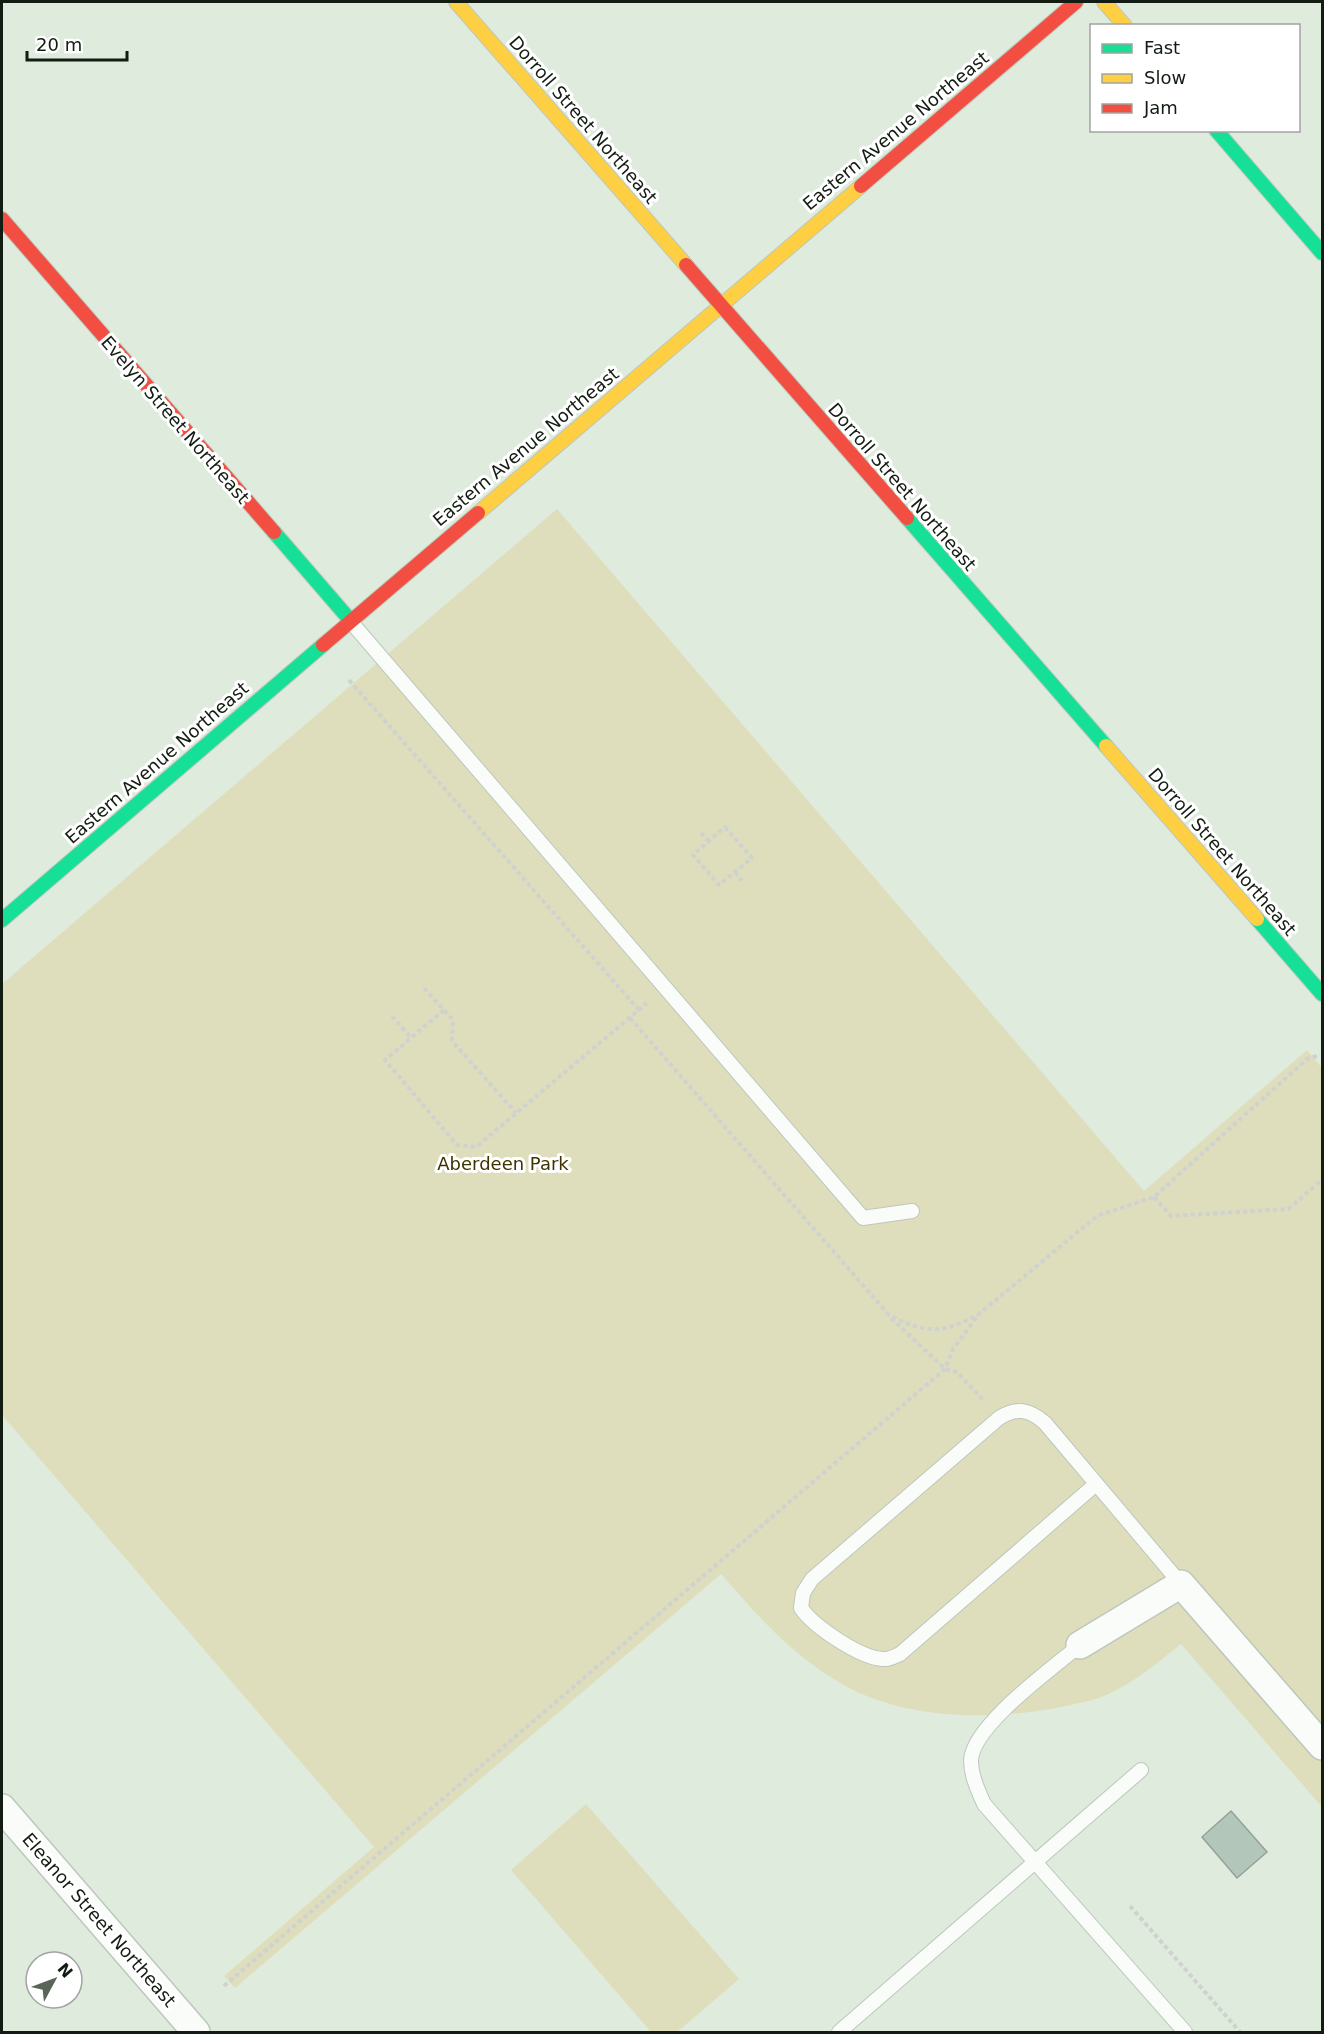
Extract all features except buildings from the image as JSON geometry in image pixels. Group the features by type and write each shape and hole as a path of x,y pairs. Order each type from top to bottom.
{"street":[{"name":"Dorroll Street Northeast","path":"456,2 1323,994"},
{"name":"Eastern Avenue Northeast","path":"2,920 350,620 1076,2"},
{"path":"1104,2 1123,24"},
{"path":"1218,132 1323,253"},
{"name":"Evelyn Street Northeast","path":"2,219 350,620"},
{"path":"1080,1645 1181,1584 1323,1746"},
{"name":"Eleanor Street Northeast","path":"2,1808 186,2029"}],"lane":[{"path":"350,620 863,1218 912,1211"},
{"path":"1096,1484 900,1654 886,1660 870,1657 810,1621 801,1608 803,1593 812,1579 999,1418 1011,1411 1022,1410 1035,1414 1096,1484 1181,1584"},
{"path":"1080,1645 994,1718 979,1736 971,1759 974,1782 984,1804 1185,2032"},
{"path":"838,2032 1141,1770"}],"path":[{"path":"349,680 639,1010"},
{"path":"725,827 752,858 735,872 719,885 693,855 725,827"},
{"path":"701,833 709,842"},
{"path":"735,872 742,881"},
{"path":"424,988 453,1020 452,1041 516,1113"},
{"path":"444,1010 385,1060 457,1145 476,1147 664,988"},
{"path":"392,1016 411,1038"},
{"path":"630,1018 889,1315 945,1369 957,1372 999,1418"},
{"path":"889,1315 909,1326 934,1331 958,1326 979,1314 1097,1216 1154,1197 1307,1059 1320,1055"},
{"path":"1154,1197 1171,1216 1288,1209 1323,1180"},
{"path":"224,1986 945,1369 953,1349 979,1314"},
{"path":"1130,1906 1240,2032"}],"green space":[{"name":"Aberdeen Park","path":"557,509 1144,1191 1307,1050 1322,1068 1322,1807 1181,1644 1133,1680 1094,1700 1013,1714 951,1714 921,1711 863,1694 820,1670 774,1632 721,1574 235,1988 224,1976 374,1847 2,1415 2,984"},
{"path":"586,1804 739,1979 677,2032 651,2032 511,1870"}],"traffic: fast":[{"path":"1218,132 1322,253"},
{"path":"907,518 1106,746"},
{"path":"274,532 350,620"},
{"path":"2,920 323,645"},
{"path":"1257,919 1322,994"}],"traffic: slow":[{"path":"456,2 686,265"},
{"path":"1104,2 1123,24"},
{"path":"478,513 861,186"},
{"path":"1106,746 1257,919"}],"traffic: jam":[{"path":"861,186 1076,2"},
{"path":"2,219 274,532"},
{"path":"686,265 907,518"},
{"path":"323,645 478,513"}]}
